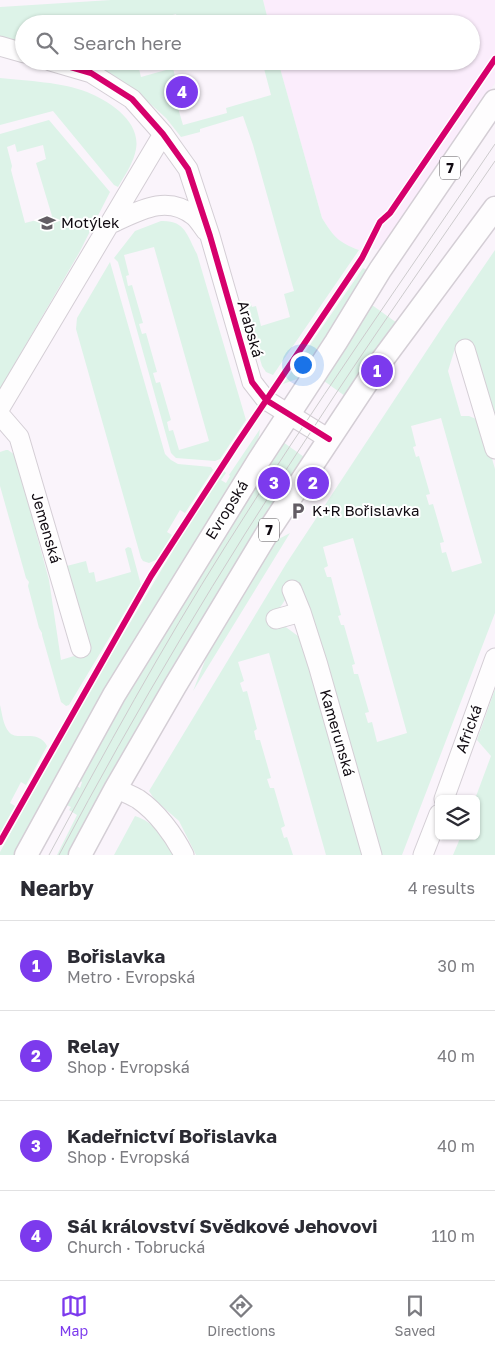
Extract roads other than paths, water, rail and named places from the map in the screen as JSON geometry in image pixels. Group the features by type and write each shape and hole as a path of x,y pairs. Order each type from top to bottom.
{"main road":[{"name":"Evropská","path":"26,855 114,695 179,587 380,270 495,101"},
{"name":"7","path":"80,855 116,788 228,596 269,530 377,367 495,208"}],"street":[{"path":"0,46 15,51"},
{"path":"81,70 91,73 132,99 163,134 188,170 210,236"},
{"path":"0,408 163,134"},
{"name":"Arabská","path":"110,224 156,205 172,205 194,216 210,236 252,382 266,400 329,439"},
{"path":"465,349 495,448"},
{"name":"Jemenská","path":"0,415 19,437 81,648"},
{"name":"Kamerunská","path":"292,590 301,612 372,855"},
{"path":"276,620 301,612"},
{"name":"Africká","path":"445,795 495,658"},
{"path":"116,788 138,799 147,807 178,842 184,855"},
{"path":"423,855 435,824"}],"tram line":[{"path":"49,855 134,700 225,547 324,395 495,144"},
{"path":"59,855 118,746 245,534 357,362 495,161"}],"place":[{"name":"Sál království Svědkové Jehovovi","path":"182,92"},
{"name":"Motýlek","path":"47,223"},
{"name":"Bořislavka","path":"377,371"},
{"name":"Kadeřnictví Bořislavka","path":"274,483"},
{"name":"Relay","path":"313,483"},
{"name":"K+R Bořislavka","path":"298,511"}]}
